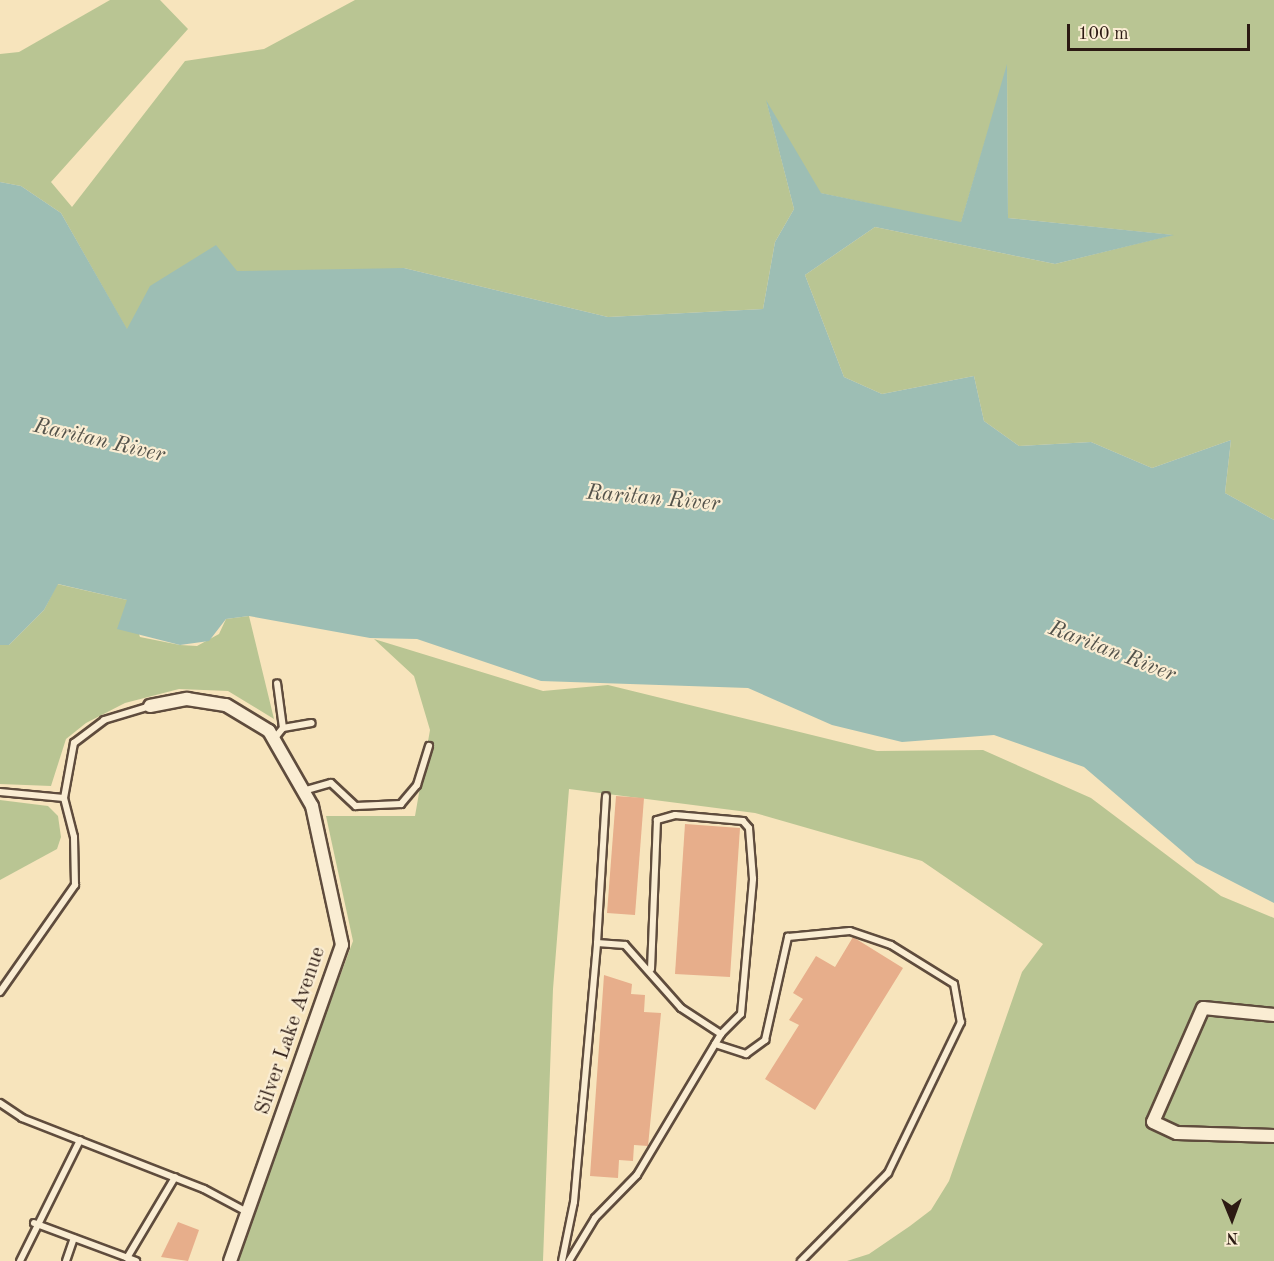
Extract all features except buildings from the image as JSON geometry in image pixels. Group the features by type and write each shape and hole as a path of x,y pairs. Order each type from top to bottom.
{"street":[{"name":"Silver Lake Avenue","path":"150,706 187,699 226,705 274,739 314,816 342,945 230,1261"},
{"path":"1274,1015 1203,1008 1153,1122 1177,1133 1274,1136"}],"lane":[{"path":"277,683 283,728"},
{"path":"0,992 75,885 74,837 64,798 74,743 104,720 150,706"},
{"path":"274,739 283,728 312,723"},
{"path":"303,791 331,783 356,806 401,804 412,796 429,746"},
{"path":"0,792 64,798"},
{"path":"562,1261 574,1202 597,943 606,796"},
{"path":"569,1261 595,1218 637,1175 721,1034 741,1014 753,879 749,828 743,821 675,815 657,820 651,969"},
{"path":"715,1044 746,1054 765,1040 788,937 849,932 891,945 954,984 961,1022 888,1173 801,1261"},
{"path":"597,943 625,945 651,969 681,1008 721,1034"},
{"path":"0,1103 22,1118 175,1177 248,1212"},
{"path":"20,1261 34,1223 80,1140"},
{"path":"127,1258 175,1177"},
{"path":"34,1223 136,1261"},
{"path":"66,1261 74,1238"}],"green space":[{"path":"110,0 160,0 188,29 51,182 72,207 185,61 264,49 355,0 1274,0 1274,520 1225,493 1231,440 1152,468 1091,442 1019,446 984,421 974,376 882,394 844,377 805,275 875,227 1055,264 1172,235 1008,218 1007,67 961,223 820,193 767,103 794,209 775,242 763,309 608,317 404,268 127,330 61,213 21,186 0,182 0,54 19,52"},
{"path":"57,584 127,600 140,637 180,645 197,646 219,634 226,619 249,616 274,719 228,691 179,689 125,703 86,723 66,739 51,786 0,784 0,645 9,645 44,610"},
{"path":"374,639 543,691 608,685 877,751 983,750 1091,798 1221,896 1274,918 1274,1261 847,1261 869,1254 931,1210 949,1181 1022,972 1043,944 922,861 755,813 569,789 553,989 543,1261 235,1261 353,941 326,816 415,816 430,730 414,676"},
{"path":"0,800 48,806 58,816 61,837 57,849 0,880"}],"water":[{"name":"Raritan River","path":"1007,64 1008,218 1174,235 1055,264 875,227 805,275 844,377 882,394 974,376 984,421 1019,446 1091,442 1152,468 1231,440 1225,493 1274,520 1274,903 1196,863 1084,767 994,735 902,742 832,725 748,688 541,681 417,639 370,638 249,616 226,619 209,641 180,645 117,629 127,600 58,584 44,610 9,645 0,645 0,182 21,186 61,213 127,329 150,286 216,245 237,271 404,268 608,317 763,309 775,242 794,209 766,100 821,193 961,222"}]}
